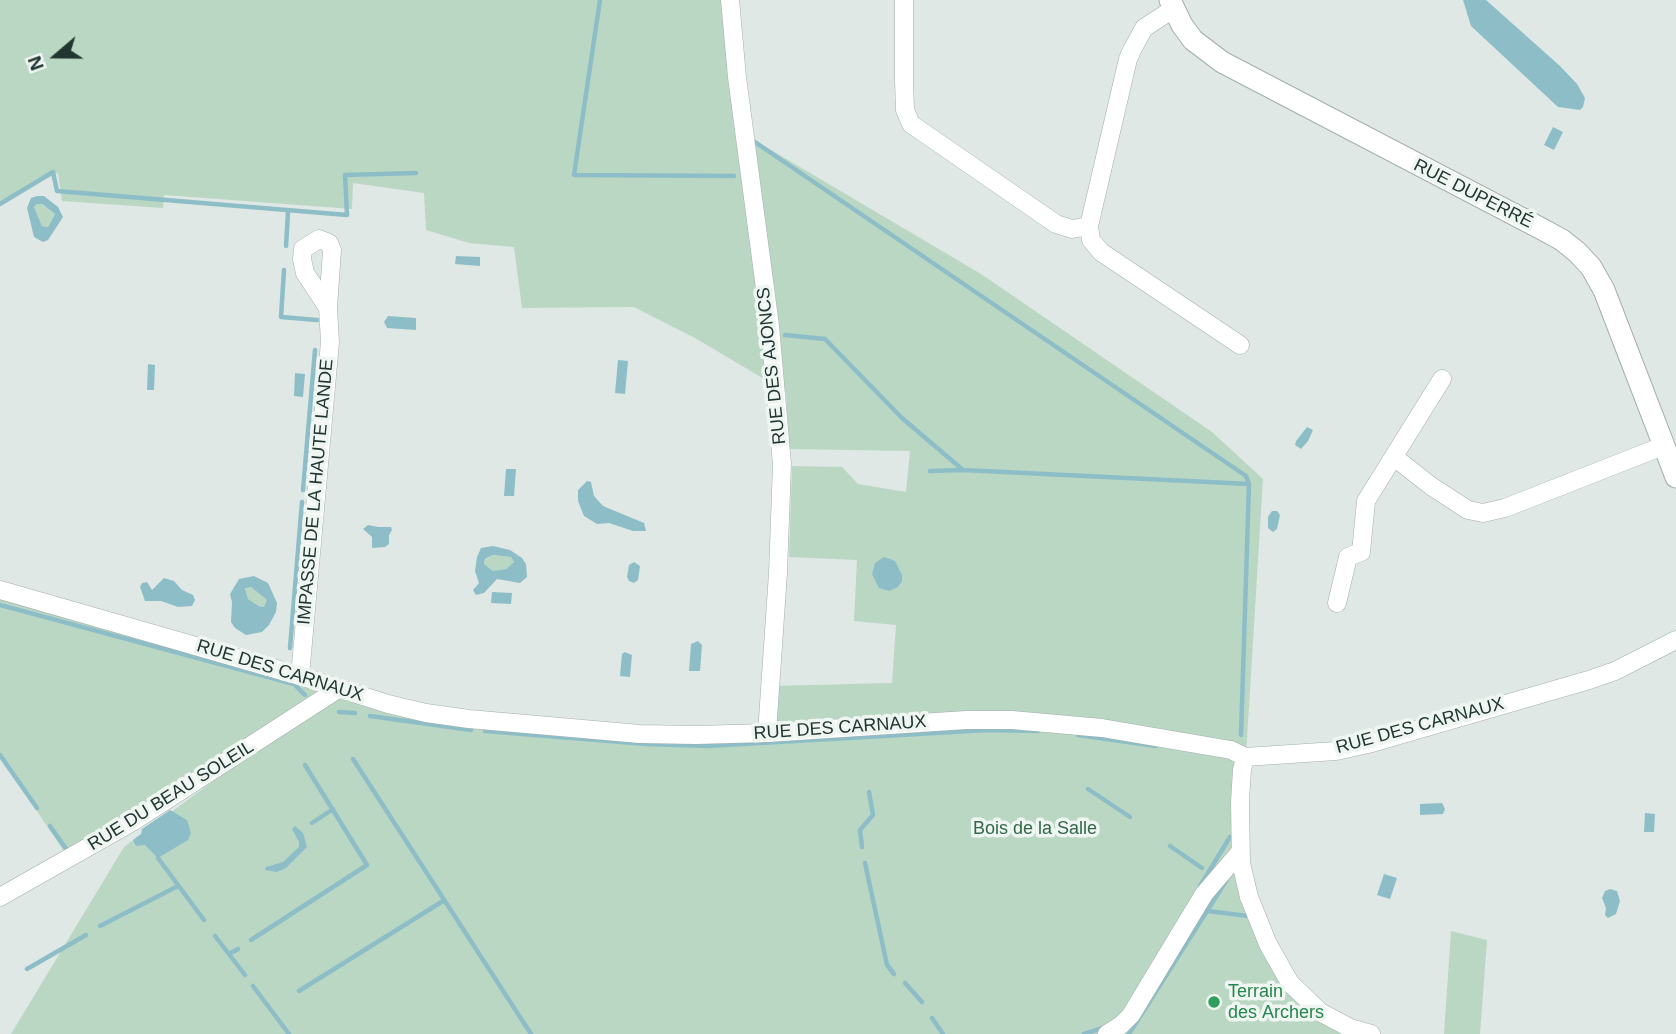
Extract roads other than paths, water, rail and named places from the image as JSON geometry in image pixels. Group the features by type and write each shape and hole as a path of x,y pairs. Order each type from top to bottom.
{"street":[{"name":"RUE DES AJONCS","path":"730,0 737,76 770,327 782,464 767,733"},
{"path":"904,0 905,110 911,124 1056,224 1072,229 1089,226"},
{"path":"1171,5 1144,28 1128,60 1089,226 1091,240 1101,252 1240,345"},
{"name":"RUE DUPERRÉ","path":"1171,5 1193,40 1222,62 1562,240 1577,252 1591,267 1604,290 1676,477"},
{"name":"IMPASSE DE LA HAUTE LANDE","path":"300,676 330,342 328,308"},
{"path":"1337,603 1348,557 1361,552 1366,501 1442,379"},
{"path":"1394,457 1458,504 1468,510 1483,513 1505,508 1663,446"},
{"name":"RUE DES CARNAUX","path":"0,590 338,689 426,713 469,719 666,735 767,733 967,720 1049,722 1102,728 1231,750 1245,757 1336,751 1368,744 1589,680 1615,671 1676,640"},
{"name":"RUE DU BEAU SOLEIL","path":"0,897 134,821 338,689"},
{"path":"1245,757 1240,802 1240,852 1244,879 1261,928 1290,983 1320,1012 1350,1028 1371,1034"},
{"path":"1107,1034 1122,1025 1131,1015 1204,894 1240,852"}],"water":[{"path":"1463,0 1486,0 1577,84 1585,98 1583,107 1580,110 1558,107 1471,26"},
{"path":"1553,127 1563,132 1554,150 1544,145"},
{"path":"44,196 58,207 63,217 48,240 43,242 34,237 27,208 31,198","holes":["42,204 55,214 48,227 42,226 34,207"]},
{"path":"456,256 480,257 480,266 455,264"},
{"path":"388,316 416,318 416,330 387,328 384,322"},
{"path":"618,360 628,361 625,394 615,393"},
{"path":"148,364 155,365 154,390 147,390"},
{"path":"295,373 305,374 303,397 294,396"},
{"path":"1307,427 1313,430 1301,449 1295,445 1296,441"},
{"path":"506,469 516,469 514,496 504,496"},
{"path":"587,481 591,482 594,496 603,506 644,523 646,531 633,531 609,523 597,524 584,516 578,501 578,490"},
{"path":"1272,511 1277,511 1280,515 1277,529 1273,532 1268,528 1268,517"},
{"path":"368,525 391,527 389,544 372,548 372,537 363,529"},
{"path":"493,546 510,550 526,564 527,577 520,583 497,579 484,593 476,595 473,590 479,583 475,571 481,548","holes":["493,555 511,557 514,562 506,569 493,571 484,564 485,559"]},
{"path":"884,557 895,561 902,575 898,587 889,591 879,588 872,574 875,563"},
{"path":"634,562 640,566 638,580 634,583 627,577 629,565"},
{"path":"254,576 268,583 277,603 276,612 262,632 246,635 231,622 230,594 239,579","holes":["251,587 267,600 264,607 259,606 248,599 245,588"]},
{"path":"164,578 174,581 182,590 193,595 195,600 192,606 178,607 161,601 145,601 140,587 142,583 147,582 152,590"},
{"path":"492,592 512,593 511,604 491,603"},
{"path":"698,641 702,645 700,671 689,671 691,644"},
{"path":"625,652 632,655 630,677 620,676 622,654"},
{"path":"1442,803 1445,809 1443,814 1420,815 1420,804"},
{"path":"170,810 187,820 191,833 188,840 158,858 145,845 136,846 133,840 141,834 142,829"},
{"path":"1645,813 1655,814 1654,832 1644,832"},
{"path":"295,826 303,833 307,847 286,868 277,872 265,870 266,867 283,862 299,847 292,829"},
{"path":"1384,874 1397,878 1390,899 1377,895"},
{"path":"1605,891 1617,891 1620,901 1616,914 1608,918 1602,898"}],"waterway":[{"path":"600,0 574,175 734,176"},
{"path":"752,140 1246,476 1249,484 1241,735"},
{"path":"0,204 53,172 57,191 347,215 345,175 416,173"},
{"path":"286,246 288,212"},
{"path":"284,270 281,317 317,320"},
{"path":"785,335 825,339 902,418 963,470 1249,484"},
{"path":"303,490 315,350"},
{"path":"930,471 963,470"},
{"path":"290,648 302,502"},
{"path":"0,605 294,684 305,695"},
{"path":"339,712 355,713"},
{"path":"370,716 471,730"},
{"path":"485,731 646,744 708,746 988,730 1038,731"},
{"path":"1078,735 1156,746"},
{"path":"0,755 37,808"},
{"path":"353,759 531,1034"},
{"path":"251,940 367,865 305,765"},
{"path":"1088,789 1130,817"},
{"path":"862,847 860,830 873,815 869,792"},
{"path":"312,823 333,809"},
{"path":"50,826 67,850"},
{"path":"1200,886 1230,837"},
{"path":"1170,846 1202,868"},
{"path":"158,858 204,920"},
{"path":"865,863 887,965 894,974"},
{"path":"1129,1034 1226,881"},
{"path":"100,926 178,886"},
{"path":"299,991 443,901"},
{"path":"1208,911 1248,916"},
{"path":"27,969 86,935"},
{"path":"215,936 245,975"},
{"path":"229,954 238,949"},
{"path":"905,983 922,1002"},
{"path":"253,986 289,1034"},
{"path":"932,1018 943,1034"},
{"path":"1084,1034 1103,1028"}],"place":[{"name":"Terrain des Archers","path":"1214,1002"}],"park label":[{"name":"Bois de la Salle","path":"1035,829"}]}
